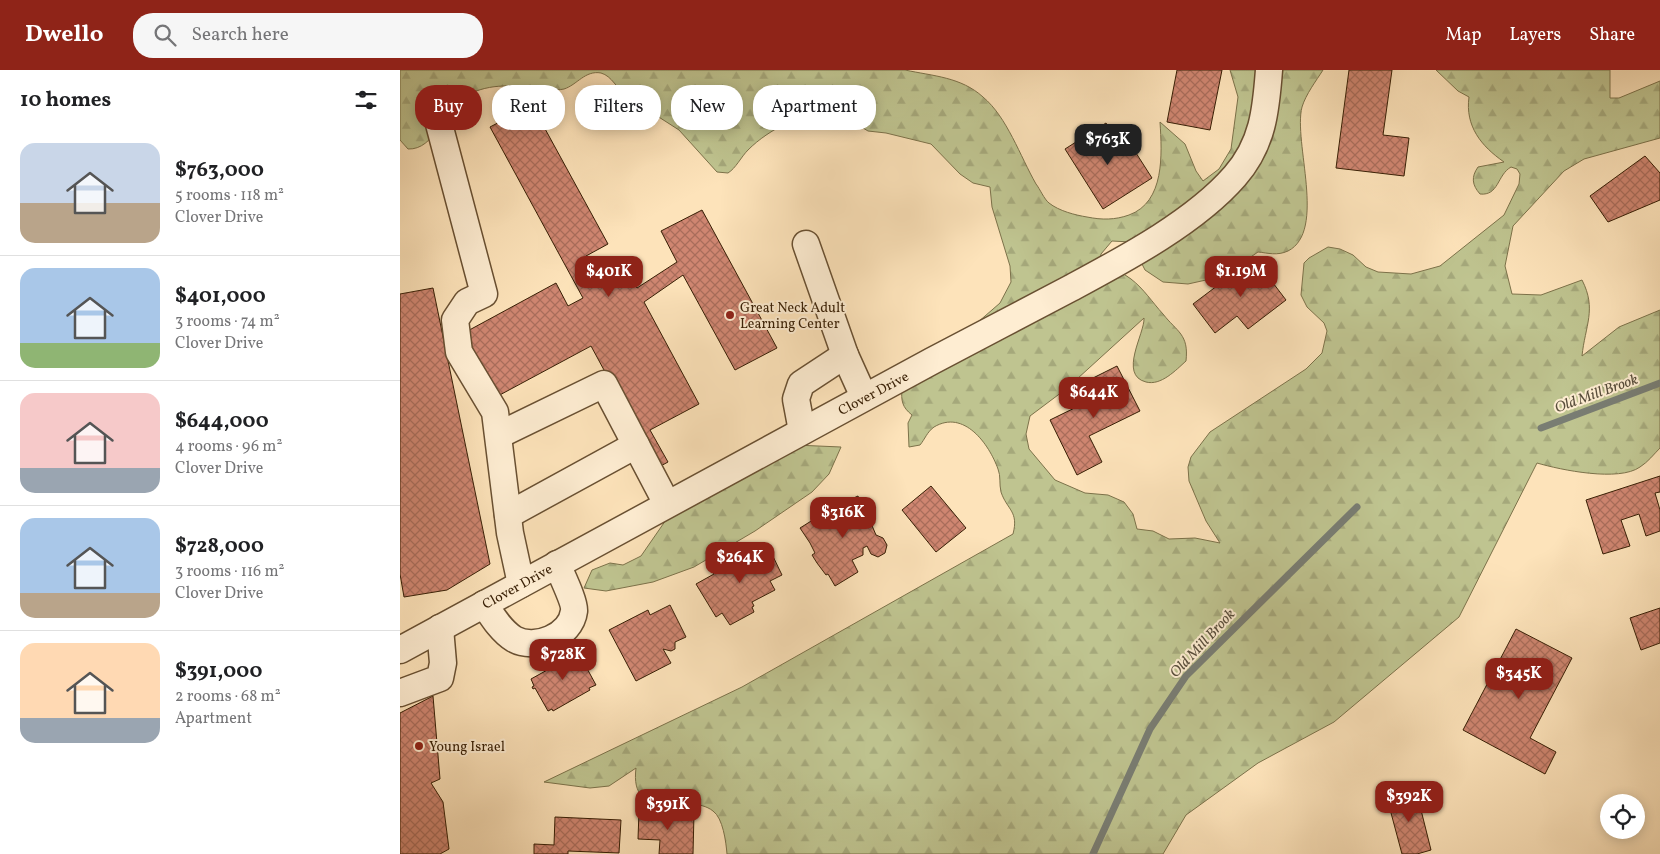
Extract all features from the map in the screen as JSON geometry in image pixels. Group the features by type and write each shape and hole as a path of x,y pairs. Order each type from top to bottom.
{"street":[{"name":"Clover Drive","path":"400,650 864,397 1118,262 1164,235 1218,193 1237,174 1259,138 1266,113 1269,70"},
{"path":"441,130 484,294 466,302 455,320 459,352 495,412 508,515 521,584"},
{"path":"806,244 845,355 864,397"},
{"path":"802,431 796,399 801,384 845,355"},
{"path":"499,435 604,384 667,504"},
{"path":"508,515 636,445"},
{"path":"484,604 498,624 514,639 534,644 556,637 570,624 575,609 557,564"},
{"path":"400,693 440,678 443,663 440,628"}],"green space":[{"path":"400,70 905,70 956,81 974,90 992,105 1013,137 1036,184 1049,203 1072,214 1114,219 1141,209 1155,188 1161,162 1160,122 1185,144 1196,171 1203,181 1219,169 1231,149 1238,97 1230,70 1323,70 1302,107 1300,122 1307,206 1305,225 1299,241 1284,253 1258,252 1239,265 1206,280 1188,284 1163,282 1145,270 1131,242 1112,241 1101,254 1100,261 1136,283 1181,334 1186,345 1186,361 1178,369 1157,382 1146,382 1138,378 1134,371 1133,363 1144,318 1066,389 1030,416 1026,434 1029,449 1055,480 1085,493 1108,495 1124,502 1133,514 1137,529 1153,531 1169,539 1195,538 1220,543 1206,521 1189,481 1188,467 1191,457 1210,432 1306,369 1322,353 1327,331 1324,323 1307,307 1301,295 1304,263 1328,247 1340,249 1353,255 1366,267 1378,272 1411,274 1440,266 1504,215 1519,184 1520,174 1517,169 1511,167 1491,192 1480,194 1477,191 1473,178 1478,167 1504,162 1488,149 1476,134 1472,126 1468,107 1469,97 1458,91 1436,70 1610,70 1610,98 1619,98 1660,81 1660,138 1584,159 1564,171 1513,226 1505,266 1512,294 1541,295 1582,280 1589,300 1589,318 1582,356 1619,327 1660,310 1660,448 1640,467 1618,474 1560,469 1537,463 1459,617 1334,722 1258,763 1186,815 1163,854 727,854 722,825 713,811 702,806 651,801 642,796 636,785 636,768 609,786 590,788 544,782 742,687 1013,534 1014,520 1012,511 1003,498 999,472 994,459 982,440 965,426 955,422 934,427 920,445 909,447 908,423 912,415 904,406 902,397 902,388 1000,303 1011,282 1010,266 992,207 990,187 973,183 960,174 931,144 866,130 876,130 876,85 753,85 753,130 774,130 748,150 728,173 717,172 679,130 743,130 743,85 671,85 671,125 661,118 661,85 616,85 601,73 590,74 565,89 565,85 492,85 492,87 482,89 482,85 415,85 415,130 437,130 432,137 417,148 408,149 400,140"},
{"path":"795,445 841,447 829,474 812,492 755,531 694,567 653,582 606,591 584,588 592,570 610,563 623,565 641,556 668,517"}],"building":[{"path":"1177,70 1222,70 1210,130 1167,122"},
{"path":"1349,70 1392,70 1383,135 1409,138 1404,176 1336,168"},
{"path":"1106,123 1121,146 1129,142 1152,178 1103,209 1065,149"},
{"path":"492,126 492,130 546,130 608,244 586,256 598,278 624,264 637,288 677,262 661,231 702,210 777,348 735,370 683,275 644,302 699,404 650,430 668,462 657,468 591,346 496,397 462,334 556,283 568,306 583,298 490,127"},
{"path":"1645,156 1660,173 1660,200 1608,222 1590,196"},
{"path":"1254,258 1286,300 1248,329 1237,316 1215,333 1193,304"},
{"path":"433,288 490,564 447,590 404,597 400,574 400,294"},
{"path":"1117,366 1140,411 1089,436 1102,462 1077,475 1050,420 1101,395 1093,378"},
{"path":"1660,476 1660,492 1655,493 1660,510 1660,531 1646,536 1639,514 1621,520 1630,546 1603,554 1586,500"},
{"path":"931,486 966,528 936,552 902,510"},
{"path":"858,496 864,512 867,510 872,520 870,521 876,535 883,538 887,545 885,553 878,557 871,554 867,546 863,548 863,555 852,560 858,572 835,586 828,574 826,575 812,555 815,553 800,528 816,518 815,516"},
{"path":"767,544 782,575 770,581 775,590 752,602 754,612 730,625 722,613 716,617 696,584 714,574 711,570 752,548 754,551"},
{"path":"670,605 686,637 675,642 675,649 671,651 663,649 671,663 636,681 609,630 648,610 650,615"},
{"path":"1660,608 1660,643 1641,650 1630,618"},
{"path":"1516,629 1572,658 1530,738 1556,752 1545,774 1463,730"},
{"path":"571,652 572,655 578,652 596,685 553,711 552,709 548,711 535,688 533,689 532,687 534,686 531,679 549,669 547,665"},
{"name":"Young Israel","path":"433,696 440,779 431,783 443,802 449,849 440,854 400,854 400,713"},
{"path":"1416,790 1431,850 1417,854 1402,854 1387,798"},
{"path":"639,811 694,813 693,854 659,854 660,840 638,839"},
{"path":"555,817 621,820 619,853 568,851 568,854 534,854 534,844 554,845"}],"waterway":[{"name":"Old Mill Brook","path":"1541,428 1660,383"},
{"name":"Old Mill Brook","path":"1093,854 1150,729 1186,676 1357,507"}],"place":[{"name":"Great Neck Adult Learning Center","path":"730,315"},
{"name":"Young Israel","path":"419,746"}]}
